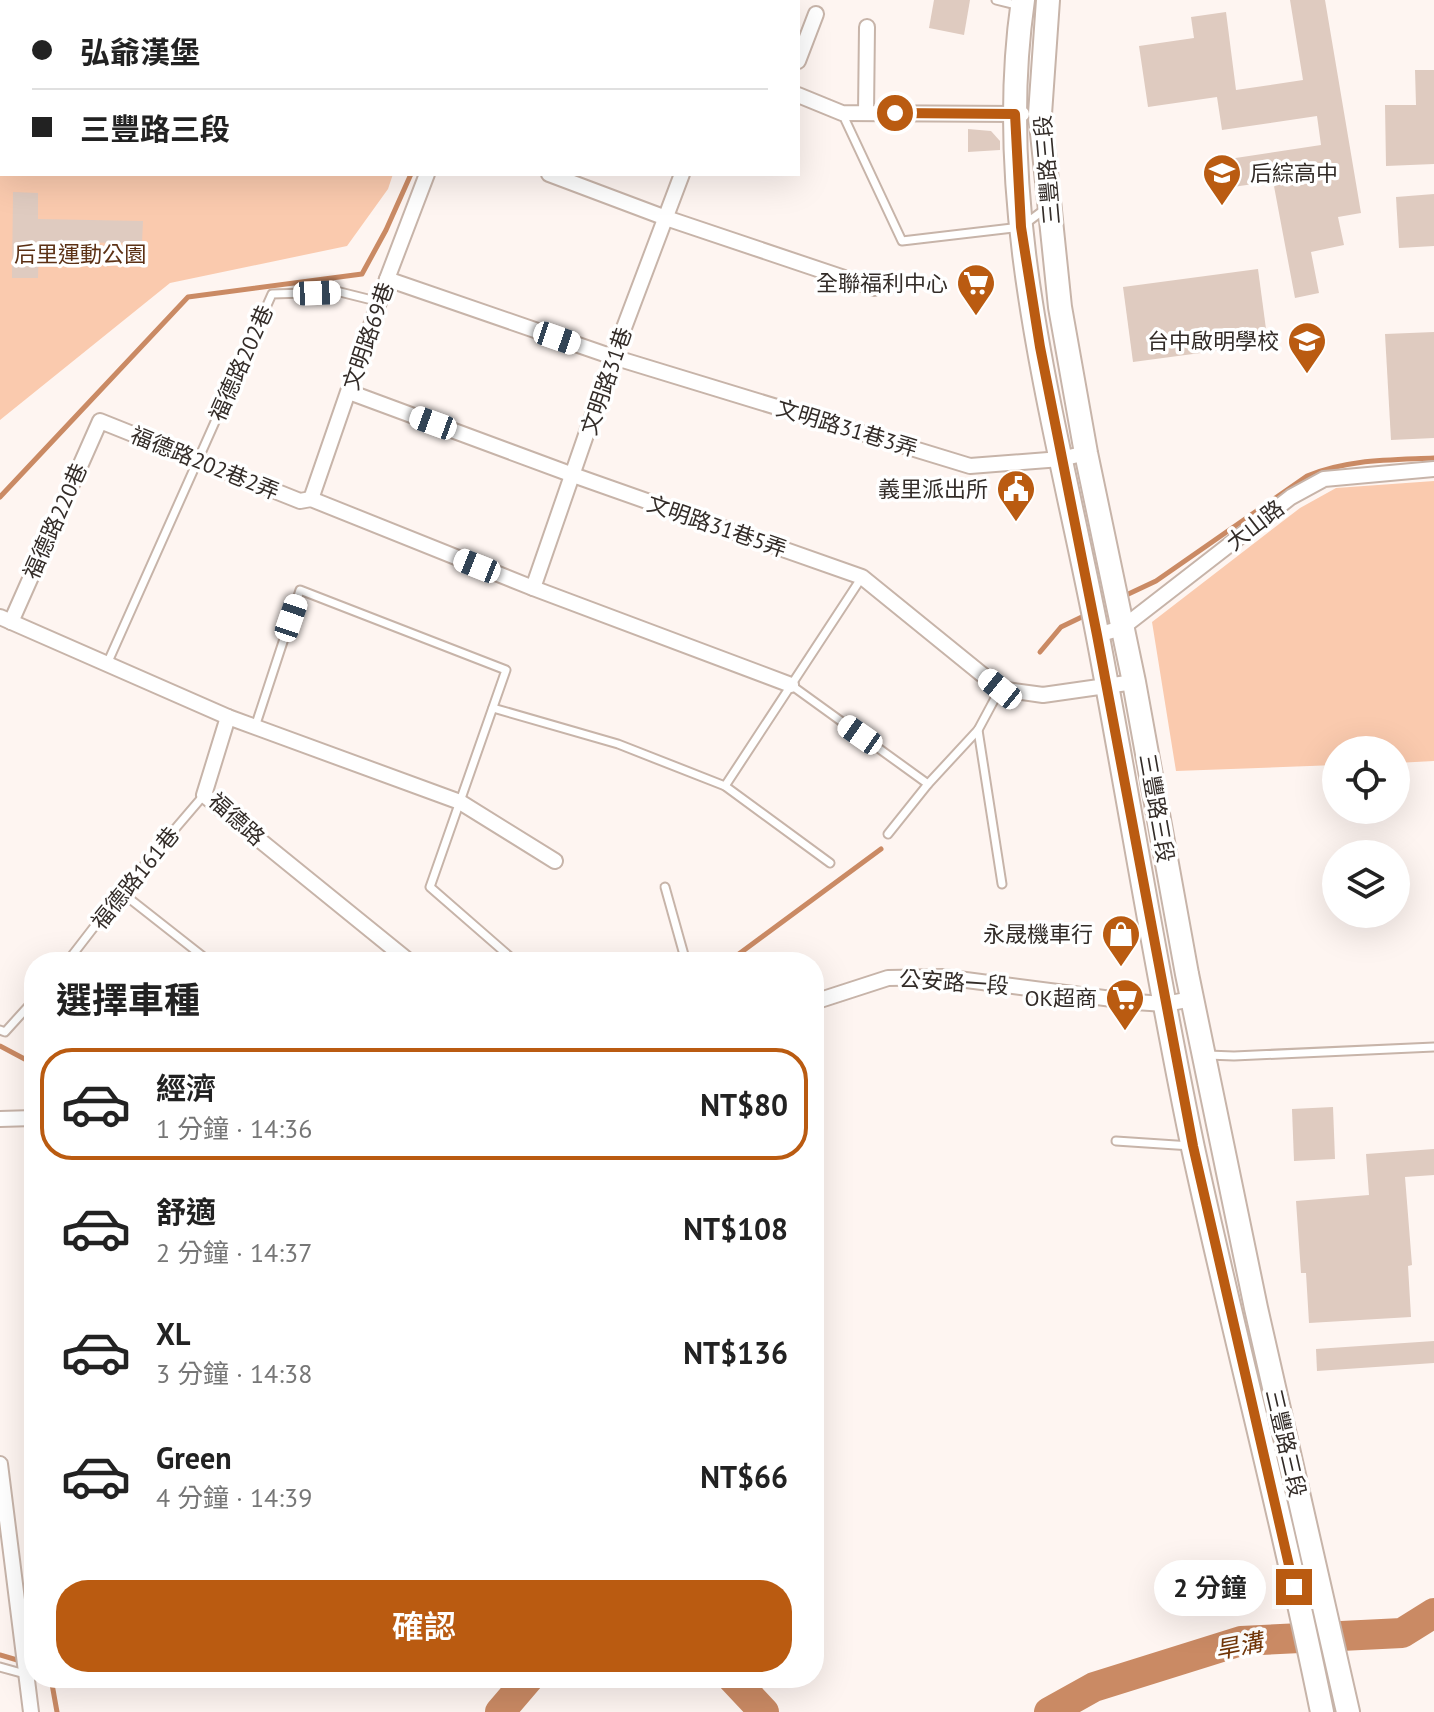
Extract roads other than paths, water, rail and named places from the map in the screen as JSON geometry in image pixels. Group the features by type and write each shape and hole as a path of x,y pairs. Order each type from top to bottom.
{"main road":[{"name":"三豐路三段","path":"1048,0 1040,114 1060,307 1086,453 1134,682 1192,999 1256,1308 1348,1712"},
{"name":"三豐路三段","path":"1023,3 1015,114 1021,227 1035,319 1193,1146 1322,1712"},
{"path":"1287,1559 1310,1554"}],"street":[{"path":"800,56 816,14"},
{"path":"866,113 867,27"},
{"path":"800,96 842,113 1040,114"},
{"name":"文明路69巷","path":"311,499 426,176"},
{"path":"554,176 666,218 874,288"},
{"name":"文明路31巷","path":"533,588 613,357 681,176"},
{"name":"文明路31巷3弄","path":"387,279 613,357 970,466 1061,459 1086,453"},
{"name":"文明路31巷5弄","path":"349,392 862,577 1000,689"},
{"name":"福德路202巷2弄","path":"100,421 197,462 300,501 311,499 533,588 791,685"},
{"name":"福德路220巷","path":"6,619 100,421"},
{"name":"大山路","path":"1097,635 1122,628 1291,497 1324,479 1434,469"},
{"path":"6,619 228,717 460,802 555,861"},
{"path":"1000,689 1043,695 1134,682"},
{"name":"福德路","path":"228,717 204,795 398,952"},
{"name":"公安路一段","path":"824,999 888,978 943,977 1135,1002 1165,1004 1192,999"},
{"path":"0,1119 24,1118"},
{"path":"0,1464 24,1652"},
{"path":"28,1688 31,1712"}],"lane":[{"path":"996,0 1023,3"},
{"path":"842,113 902,241 1021,227 1049,206"},
{"name":"福德路202巷","path":"107,664 272,294 340,292 381,302"},
{"path":"725,786 862,577"},
{"path":"255,727 300,590 506,670 430,887 505,952"},
{"path":"791,685 928,784"},
{"path":"888,834 928,784 978,730 1000,689"},
{"path":"493,708 618,744 725,786 830,863"},
{"path":"978,730 1002,884"},
{"name":"福德路161巷","path":"75,952 121,892 204,795"},
{"path":"665,887 683,952"},
{"path":"121,892 197,952"},
{"path":"0,1030 5,1032 24,1011"},
{"path":"1204,1055 1434,1047"},
{"path":"1116,1141 1193,1146"},
{"path":"0,1667 24,1674"}],"waterway":[{"path":"0,497 188,297 362,274 410,176"},
{"path":"1122,597 1156,581 1307,476 1353,463 1434,458"},
{"path":"1040,652 1061,627 1088,614"},
{"path":"742,952 881,849"},
{"path":"0,1046 24,1059"},
{"name":"旱溝","path":"1049,1712 1094,1687 1241,1641 1402,1633 1434,1613"},
{"path":"0,1655 24,1662"},
{"path":"53,1688 57,1712"},
{"name":"旱溝","path":"500,1712 520,1688"},
{"name":"旱溝","path":"741,1688 764,1712"}],"place":[{"name":"后綜高中","path":"1222,207"},
{"name":"全聯福利中心","path":"976,317"},
{"name":"台中啟明學校","path":"1307,375"},
{"name":"義里派出所","path":"1016,523"},
{"name":"永晟機車行","path":"1121,968"},
{"name":"OK超商","path":"1125,1032"}],"park label":[{"name":"后里運動公園","path":"80,254"}]}
